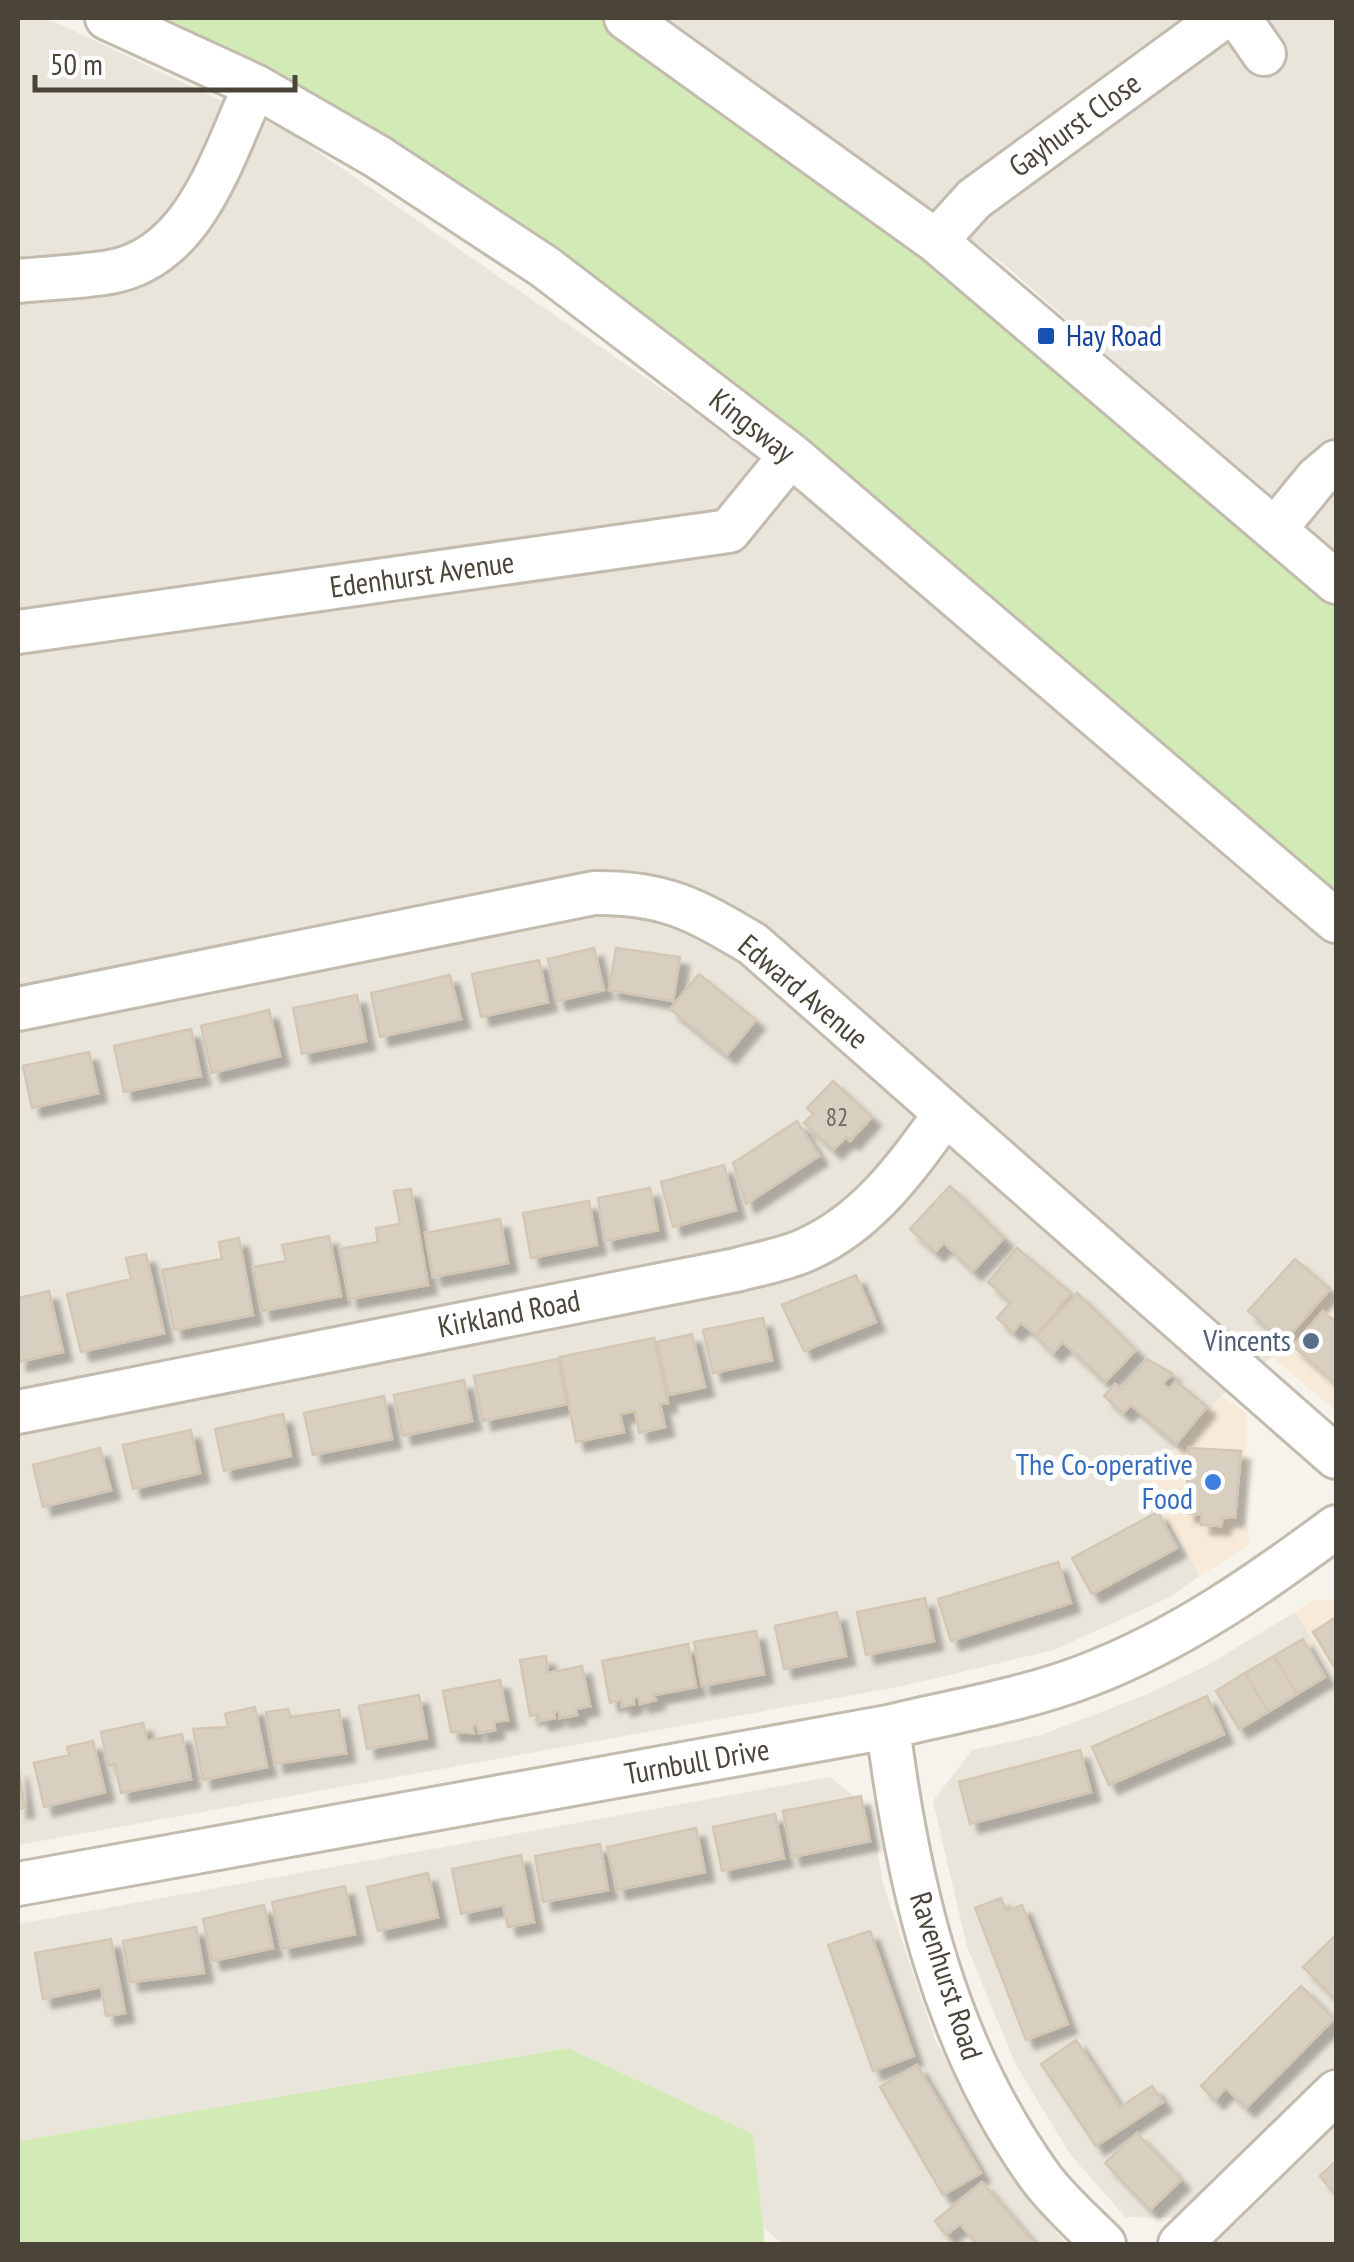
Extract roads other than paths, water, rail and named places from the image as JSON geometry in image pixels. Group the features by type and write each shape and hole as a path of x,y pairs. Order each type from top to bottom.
{"street":[{"name":"Kingsway","path":"107,18 255,86 378,158 545,267 791,455 1336,922"},
{"path":"626,18 936,241 1336,582"},
{"name":"Gayhurst Close","path":"936,241 974,200 1222,18"},
{"path":"1239,18 1264,54"},
{"path":"18,280 113,272 156,254 187,226 255,86"},
{"name":"Edenhurst Avenue","path":"18,632 729,531 791,455"},
{"path":"1276,528 1316,478 1336,462"},
{"name":"Edward Avenue","path":"18,1010 594,893 640,892 686,904 753,944 1336,1457"},
{"name":"Kirkland Road","path":"18,1412 736,1270 803,1251 853,1222 886,1191 945,1114"},
{"name":"Turnbull Drive","path":"18,1884 888,1727 1039,1690 1148,1649 1208,1616 1336,1527"},
{"name":"Ravenhurst Road","path":"888,1727 901,1828 929,1941 966,2046 981,2081 1042,2179 1104,2244"},
{"path":"1180,2244 1336,2092"}],"place":[{"name":"Hay Road","path":"1046,336"},
{"name":"Vincents","path":"1311,1341"},
{"name":"The Co-operative Food","path":"1213,1482"}]}
